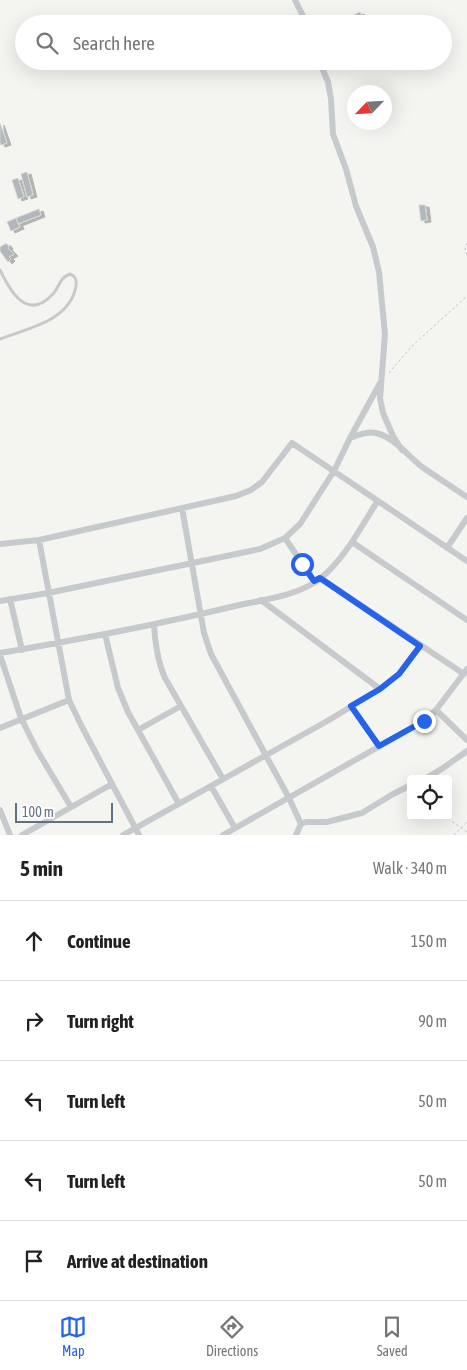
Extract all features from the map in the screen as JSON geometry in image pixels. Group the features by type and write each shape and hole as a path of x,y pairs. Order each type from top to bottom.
{"street":[{"path":"295,0 302,15"},
{"path":"323,70 328,82 331,99 333,134 346,169 356,206 373,247 379,272 385,334 380,398 383,413 393,436 402,450"},
{"path":"0,601 48,593 260,549 284,538 300,524 334,471 380,384"},
{"path":"350,438 364,433 374,433 392,441 421,466 467,497"},
{"path":"0,544 39,540 211,503 251,490 262,482 292,443 467,561"},
{"path":"70,808 37,750 22,718 0,654 201,614 304,588 317,580 352,542 377,502"},
{"path":"182,508 204,633 211,654 289,798 301,824"},
{"path":"447,548 467,518"},
{"path":"223,835 424,721 436,710 465,671 420,646 317,580 284,538"},
{"path":"39,540 69,700 80,726 139,835"},
{"path":"352,542 467,620"},
{"path":"10,599 22,650"},
{"path":"261,600 380,689"},
{"path":"154,624 159,665 223,779"},
{"path":"105,634 118,688 138,730 179,804"},
{"path":"123,835 266,756 380,689 399,674 420,646"},
{"path":"0,728 69,700"},
{"path":"138,730 181,706"},
{"path":"351,706 379,746"},
{"path":"436,710 467,740"},
{"path":"431,775 467,751"},
{"path":"22,835 112,784"},
{"path":"211,786 235,828"},
{"path":"296,835 301,824 306,822 327,822 362,813 407,788"},
{"path":"0,810 10,835"}],"lane":[{"path":"0,270 14,295 29,305 39,304 47,299 63,276 74,275 77,280 71,300 62,311 49,321 0,339"}],"path":[{"path":"467,243 465,250 467,255"},
{"path":"380,384 410,347 467,296"},
{"path":"450,820 467,832"},
{"path":"454,835 467,822"}],"building":[{"path":"0,123 7,143 1,145 0,143"},
{"path":"27,172 33,195 27,197 21,174"},
{"path":"18,178 24,197 18,199 12,180"},
{"path":"419,205 425,205 427,220 421,221"},
{"path":"39,209 41,215 18,224 16,218"},
{"path":"16,218 20,227 11,231 7,222"},
{"path":"5,244 14,254 9,257 11,259 8,262 0,251 0,247"}],"route":[{"path":"302,564 314,581 320,578 420,646 399,674 380,689 351,706 379,746 424,721"}]}
